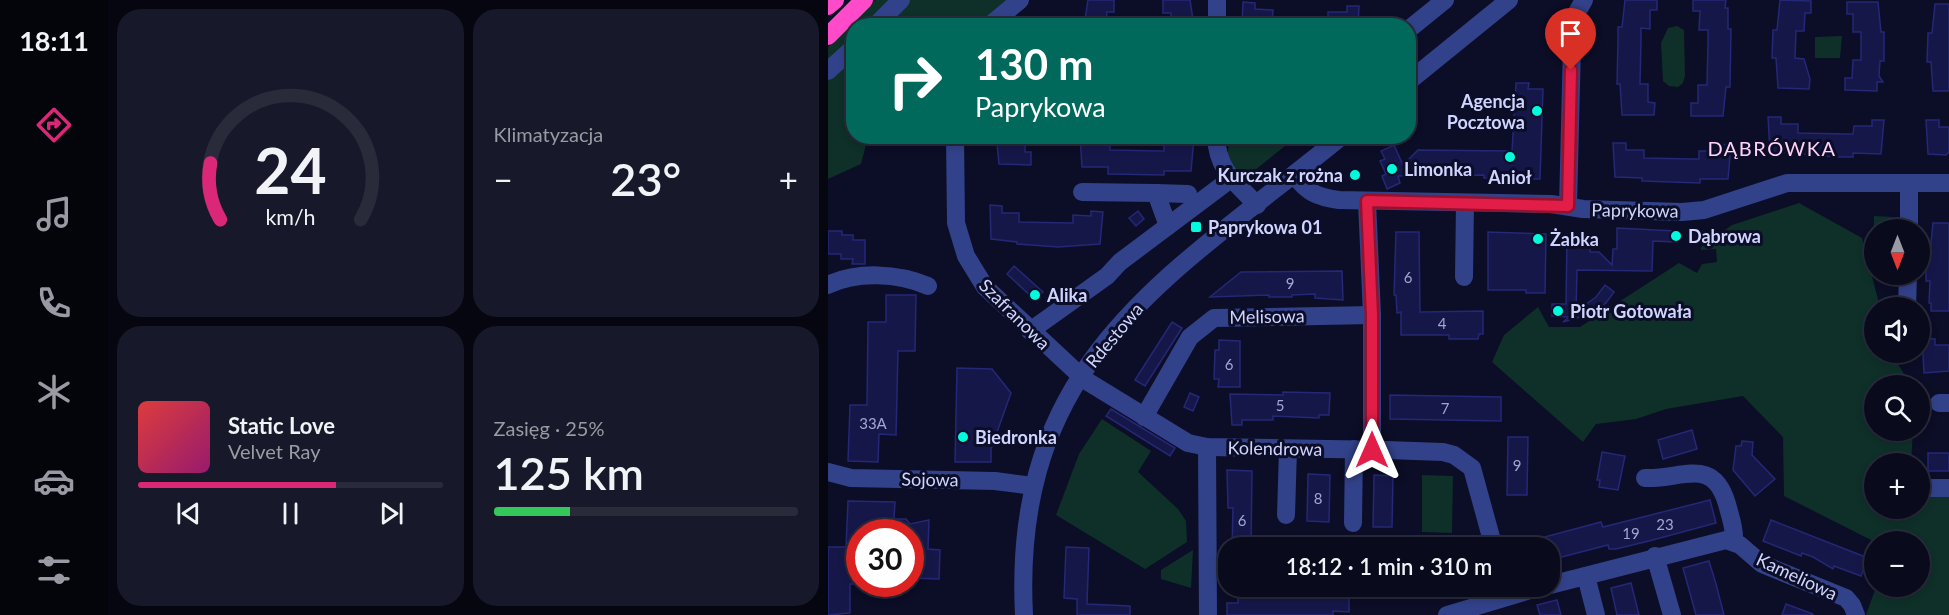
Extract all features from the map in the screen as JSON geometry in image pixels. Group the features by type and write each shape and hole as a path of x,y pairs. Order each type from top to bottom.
{"highway":[{"path":"828,6 835,0"},
{"path":"828,36 864,0"}],"street":[{"path":"883,18 901,0"},
{"path":"998,18 1020,0"},
{"path":"1217,0 1217,18"},
{"path":"1416,24 1445,0"},
{"path":"1416,76 1509,0"},
{"path":"1568,206 1572,46 1576,14 1584,0"},
{"path":"828,71 846,54"},
{"name":"Szafranowa","path":"955,144 956,223 963,250 985,287 1080,376"},
{"path":"1216,144 1216,155 1222,166 1257,205"},
{"name":"Rdestowa","path":"1024,615 1022,554 1033,486 1060,409 1080,376 1110,334 1159,284 1332,144"},
{"name":"Paprykowa","path":"1294,175 1308,192 1318,197 1367,201 1568,206 1583,209 1682,212 1704,210 1787,183 1949,183"},
{"path":"1030,331 1107,276 1120,262 1232,178"},
{"path":"1909,219 1910,183"},
{"path":"1082,192 1188,194"},
{"path":"1156,194 1168,226"},
{"path":"1367,201 1372,315 1372,450"},
{"path":"1464,277 1466,203"},
{"path":"828,285 839,280 873,276 901,278 928,286"},
{"name":"Melisowa","path":"1144,417 1190,337 1214,318 1372,315"},
{"name":"Kolendrowa","path":"1080,376 1188,443 1207,447 1443,452 1465,462 1472,468 1491,537"},
{"name":"Kolendrowa","path":"1207,447 1208,615"},
{"path":"1286,515 1288,448"},
{"path":"1353,523 1354,449"},
{"name":"Sojowa","path":"828,472 851,478 995,481 1033,486"},
{"path":"1560,582 1714,542 1737,543 1719,482 1692,472 1661,479 1645,478"},
{"path":"1930,488 1949,488"},
{"name":"Kameliowa","path":"1737,543 1762,564 1846,598 1856,610 1856,615"},
{"path":"1655,556 1672,615"},
{"path":"1586,576 1596,615"},
{"path":"1447,615 1508,600"}],"green space":[{"path":"876,0 1006,0 984,18 858,18"},
{"path":"1677,26 1684,30 1685,76 1683,83 1678,87 1669,86 1663,81 1661,43 1668,28"},
{"path":"846,29 846,144 866,144 861,164 828,179 828,47"},
{"path":"1842,36 1840,58 1815,58 1815,37"},
{"path":"1229,144 1287,144 1244,179 1221,156 1228,152"},
{"path":"1799,203 1862,238 1864,285 1874,285 1877,297 1864,297 1864,363 1897,363 1905,375 1864,375 1864,441 1912,441 1912,453 1864,453 1864,519 1930,519 1930,495 1949,495 1949,615 1866,615 1872,597 1930,597 1930,531 1864,531 1864,536 1784,496 1783,437 1743,396 1666,409 1636,419 1596,424 1583,442 1492,362 1504,335 1538,307 1549,327 1580,327 1679,263 1697,273 1702,264 1717,262 1716,249 1701,250 1701,247 1732,225"},
{"path":"1874,216 1893,217 1893,219 1874,219"},
{"path":"1102,419 1151,451 1138,472 1178,509 1186,521 1187,542 1145,569 1056,515 1079,454"},
{"path":"1422,475 1453,476 1452,533 1422,532"},
{"path":"1193,550 1191,588 1161,579 1161,570"}],"building":[{"path":"1088,0 1114,0 1114,12 1107,12 1106,18 1085,18"},
{"path":"1163,0 1190,0 1193,18 1171,18 1171,13 1163,13"},
{"path":"1625,0 1657,0 1657,10 1650,10 1650,29 1641,28 1640,84 1648,84 1648,102 1655,103 1654,115 1622,115 1620,84 1617,84 1618,27 1622,27"},
{"path":"1693,0 1726,0 1728,29 1731,29 1730,87 1726,87 1723,116 1691,116 1691,103 1698,103 1698,85 1707,85 1708,41 1708,30 1699,30 1700,11 1693,11"},
{"path":"1780,0 1811,1 1811,13 1805,13 1804,31 1796,31 1795,58 1804,59 1810,79 1809,89 1778,88 1776,58 1772,58 1773,30 1777,30"},
{"path":"1243,2 1255,3 1255,9 1273,10 1272,18 1242,18"},
{"path":"1847,2 1878,2 1881,32 1884,32 1884,61 1880,61 1879,76 1883,82 1877,82 1877,91 1845,90 1845,78 1852,78 1853,60 1861,60 1861,32 1853,32 1853,14 1847,14"},
{"path":"1935,4 1949,4 1949,91 1933,91 1931,62 1927,62 1928,33 1932,33"},
{"path":"1347,6 1359,6 1358,18 1328,18 1328,12 1347,12"},
{"path":"1516,83 1529,83 1528,89 1543,89 1540,179 1484,178 1484,175 1398,176 1400,183 1387,189 1382,176 1386,174 1380,161 1385,159 1381,151 1394,145 1403,165 1418,150 1512,151"},
{"path":"1768,117 1781,117 1781,124 1798,124 1798,133 1853,134 1854,126 1872,126 1872,120 1884,120 1881,154 1853,153 1853,157 1836,157 1770,151"},
{"path":"1926,120 1939,120 1939,127 1949,127 1949,152 1946,155 1928,154"},
{"path":"1613,143 1626,143 1626,150 1644,150 1644,158 1693,159 1699,159 1699,151 1718,151 1718,144 1731,145 1728,179 1700,179 1700,183 1642,181 1642,178 1615,177"},
{"path":"997,144 1025,144 1025,152 1031,152 1031,165 999,164"},
{"path":"1081,144 1110,144 1110,150 1164,151 1164,144 1193,144 1191,171 1164,171 1164,175 1108,174 1108,167 1082,167"},
{"path":"990,205 1002,206 1002,213 1019,213 1019,222 1073,223 1073,215 1091,216 1091,211 1103,212 1100,244 1058,247 1017,244 1017,242 991,239"},
{"path":"1138,211 1144,219 1136,226 1129,218"},
{"path":"1933,223 1949,223 1949,311 1931,311 1930,252"},
{"path":"1617,228 1676,231 1675,242 1653,241 1652,271 1577,270 1576,311 1596,297 1605,285 1614,292 1606,303 1590,314 1563,322 1569,317 1552,316 1552,304 1566,304 1567,234 1591,234 1590,252 1599,252 1612,265 1613,249 1617,249"},
{"path":"1688,230 1698,230 1698,241 1688,240"},
{"path":"828,231 842,231 842,235 853,235 853,240 865,240 865,264 852,264 853,259 841,259 841,254 828,254"},
{"path":"1396,232 1419,232 1420,312 1483,311 1483,334 1479,334 1478,339 1449,339 1449,335 1401,335 1401,312 1397,313 1396,295 1394,295"},
{"path":"1488,232 1546,234 1545,293 1526,293 1526,290 1488,290"},
{"path":"1014,266 1043,292 1035,300 1007,274"},
{"path":"1342,271 1343,300 1315,298 1315,294 1292,295 1292,297 1269,297 1269,295 1210,297 1241,272"},
{"path":"886,295 916,295 915,351 898,351 896,435 879,434 878,462 848,461 850,405 867,405 868,322 886,322"},
{"path":"1172,322 1182,328 1145,386 1135,380"},
{"path":"1930,339 1935,339 1935,345 1949,345 1949,371 1924,373 1923,363 1930,363"},
{"path":"1219,340 1240,341 1240,387 1218,387 1219,379 1214,379 1215,350 1219,350"},
{"path":"957,368 992,369 1011,393 991,449 991,462 955,462"},
{"path":"1283,392 1330,393 1329,415 1319,415 1319,418 1273,416 1273,420 1242,420 1242,425 1232,425 1230,394 1283,395"},
{"path":"1190,393 1199,397 1193,411 1184,407"},
{"path":"1390,395 1501,397 1501,421 1390,419"},
{"path":"1111,409 1175,448 1170,456 1106,416"},
{"path":"1692,430 1697,449 1663,459 1658,440"},
{"path":"1508,437 1528,437 1527,495 1507,495"},
{"path":"1742,441 1753,442 1752,455 1775,479 1755,496 1733,470 1736,446 1741,446"},
{"path":"1602,452 1625,456 1618,490 1599,487 1600,480 1597,480"},
{"path":"1930,453 1949,453 1949,471 1930,471"},
{"path":"1227,470 1252,471 1251,537 1232,537 1233,508 1228,508"},
{"path":"1308,474 1330,475 1329,522 1307,521"},
{"path":"1374,475 1393,476 1392,527 1373,527"},
{"path":"1710,500 1716,523 1616,549 1609,549 1608,545 1560,557 1560,537 1544,537 1601,522 1603,527"},
{"path":"848,501 895,502 894,519 847,519"},
{"path":"929,520 928,549 940,550 939,579 924,578 924,521"},
{"path":"1771,520 1864,556 1864,568 1861,576 1834,566 1833,569 1813,557 1802,553 1801,556 1763,541"},
{"path":"828,547 846,547 846,597 850,597 850,613 828,615"},
{"path":"1066,547 1089,548 1087,604 1130,606 1130,615 1077,615 1077,599 1064,598"},
{"path":"1709,561 1724,615 1696,615 1683,568"},
{"path":"1631,583 1639,615 1617,615 1611,588"},
{"path":"1238,597 1349,597 1349,612 1333,611 1333,615 1227,615 1227,603 1238,603"},
{"path":"1557,600 1561,615 1540,615 1537,605"},
{"path":"1786,604 1813,614 1813,615 1782,615"}],"place":[{"name":"Agencja Pocztowa","path":"1537,111"},
{"name":"Anioł","path":"1510,157"},
{"name":"Limonka","path":"1392,169"},
{"name":"Kurczak z rożna","path":"1355,175"},
{"name":"Paprykowa 01","path":"1196,227"},
{"name":"Dąbrowa","path":"1676,236"},
{"name":"Żabka","path":"1538,239"},
{"name":"Alika","path":"1035,295"},
{"name":"Piotr Gotowała","path":"1558,311"},
{"name":"Biedronka","path":"963,437"}],"district":[{"name":"DĄBRÓWKA","path":"1772,148"}],"route":[{"path":"1372,450 1372,315 1367,201 1568,206 1571,70"}]}
